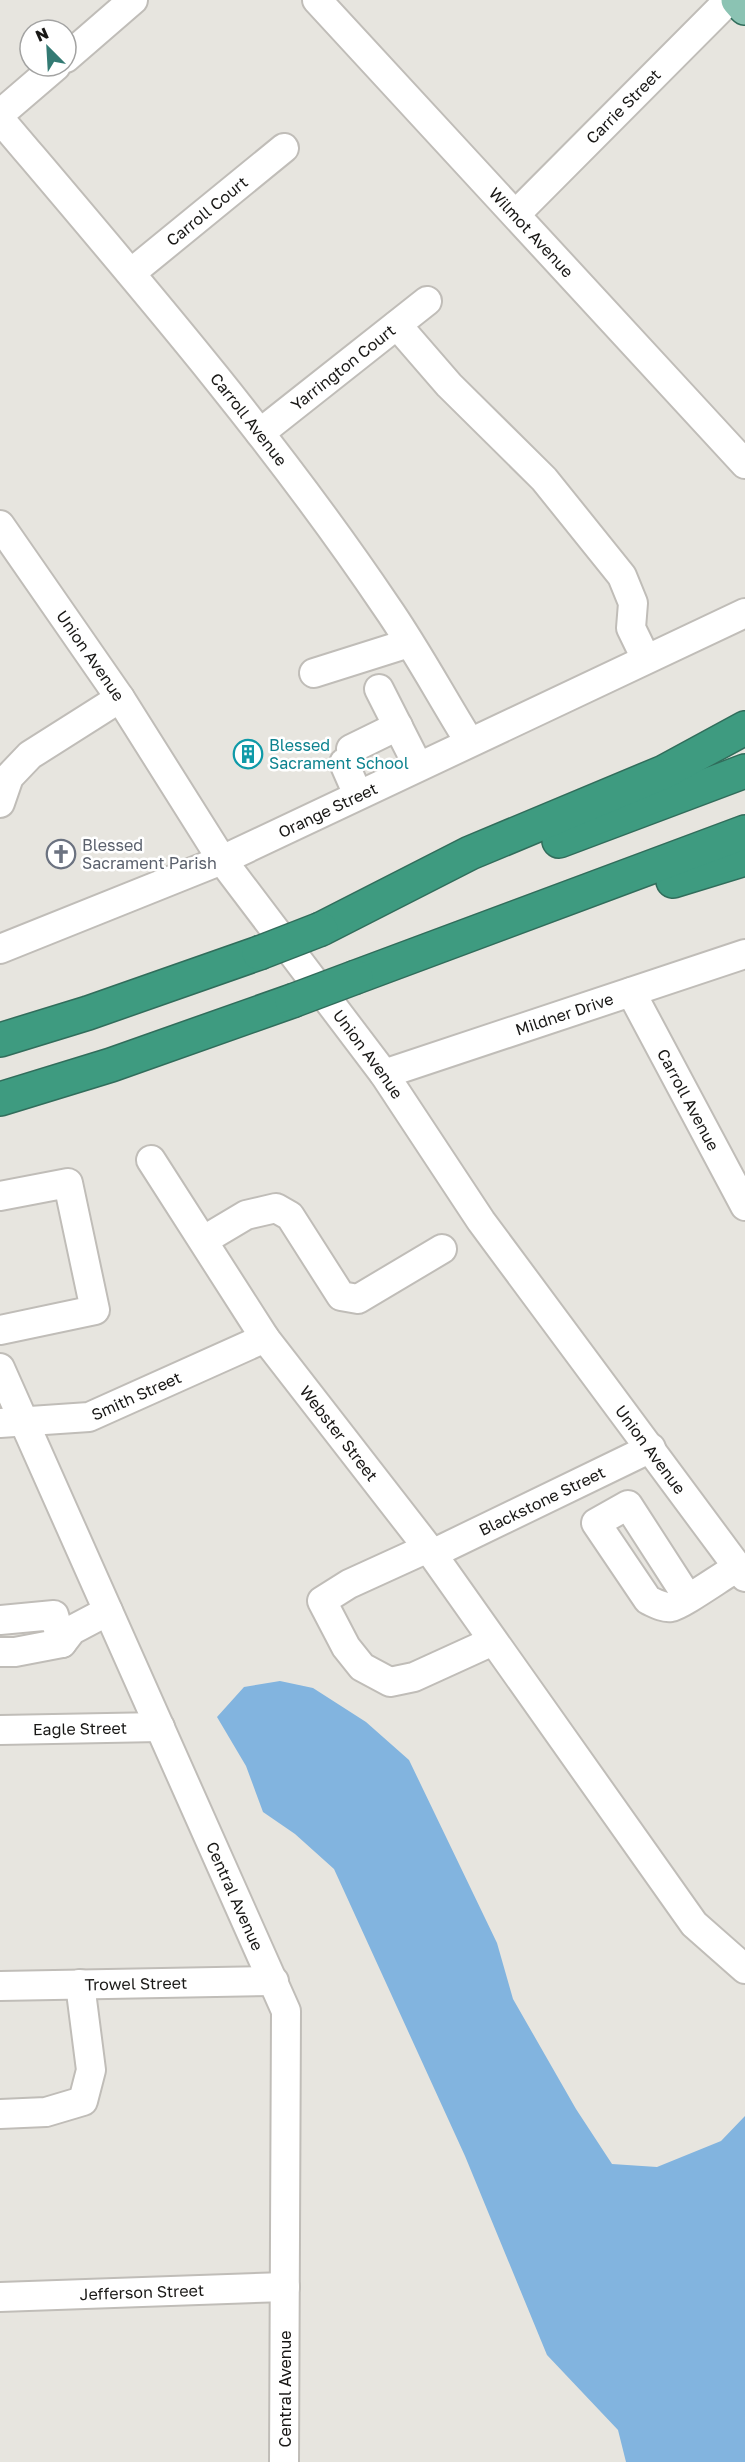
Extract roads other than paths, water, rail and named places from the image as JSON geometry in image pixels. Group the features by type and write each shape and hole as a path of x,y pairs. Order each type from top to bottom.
{"highway":[{"path":"321,929 470,853 664,772 745,728"},
{"path":"0,1040 99,1009 259,953 745,771"},
{"path":"0,1099 144,1054 292,1001 745,832"},
{"path":"356,977 745,860"}],"main road":[{"path":"738,0 745,8"}],"street":[{"path":"78,48 133,0"},
{"name":"Wilmot Avenue","path":"317,0 745,464"},
{"name":"Carrie Street","path":"516,214 729,0"},
{"path":"0,114 42,78"},
{"name":"Carroll Avenue","path":"0,119 131,273 260,433 387,606 469,741"},
{"name":"Carroll Court","path":"131,273 284,148"},
{"name":"Yarrington Court","path":"260,433 427,301"},
{"path":"397,325 449,385 544,479 622,576 633,603 632,628 646,659"},
{"name":"Union Avenue","path":"0,525 120,698 222,860 384,1074 482,1221 741,1572"},
{"name":"Orange Street","path":"0,949 222,860 469,741 745,613"},
{"path":"314,673 409,643"},
{"path":"379,689 418,766"},
{"path":"0,803 9,777 30,755 120,698"},
{"path":"358,795 347,756 398,726"},
{"name":"Mildner Drive","path":"384,1074 745,954"},
{"name":"Carroll Avenue","path":"631,992 745,1206"},
{"name":"Webster Street","path":"151,1160 265,1338 430,1551 694,1924 745,1969"},
{"path":"0,1196 68,1183 95,1310 0,1330"},
{"path":"204,1240 246,1215 276,1208 290,1216 341,1296 358,1299 442,1249"},
{"name":"Smith Street","path":"11,1422 89,1417 265,1338"},
{"name":"Central Avenue","path":"0,1368 11,1422 108,1611 286,2011 284,2462"},
{"name":"Blackstone Street","path":"493,1641 401,1682 390,1682 362,1667 346,1647 322,1601 349,1584 430,1551 651,1448"},
{"path":"688,1598 741,1572"},
{"path":"0,1652 15,1652 62,1643 72,1630 108,1611"},
{"path":"0,1620 54,1615 62,1643"},
{"name":"Eagle Street","path":"0,1730 160,1727"},
{"name":"Trowel Street","path":"0,1986 274,1981"},
{"path":"0,2114 46,2112 83,2101 91,2070 80,1984"},
{"name":"Jefferson Street","path":"0,2297 285,2287"}],"water":[{"path":"280,1681 313,1688 366,1722 409,1760 497,1943 513,1999 576,2109 612,2164 657,2167 721,2141 745,2116 745,2462 626,2462 618,2430 547,2355 465,2156 334,1869 295,1834 263,1812 246,1766 217,1717 244,1687"}],"place":[{"name":"Blessed Sacrament School","path":"248,754"},
{"name":"Blessed Sacrament Parish","path":"61,854"}]}
